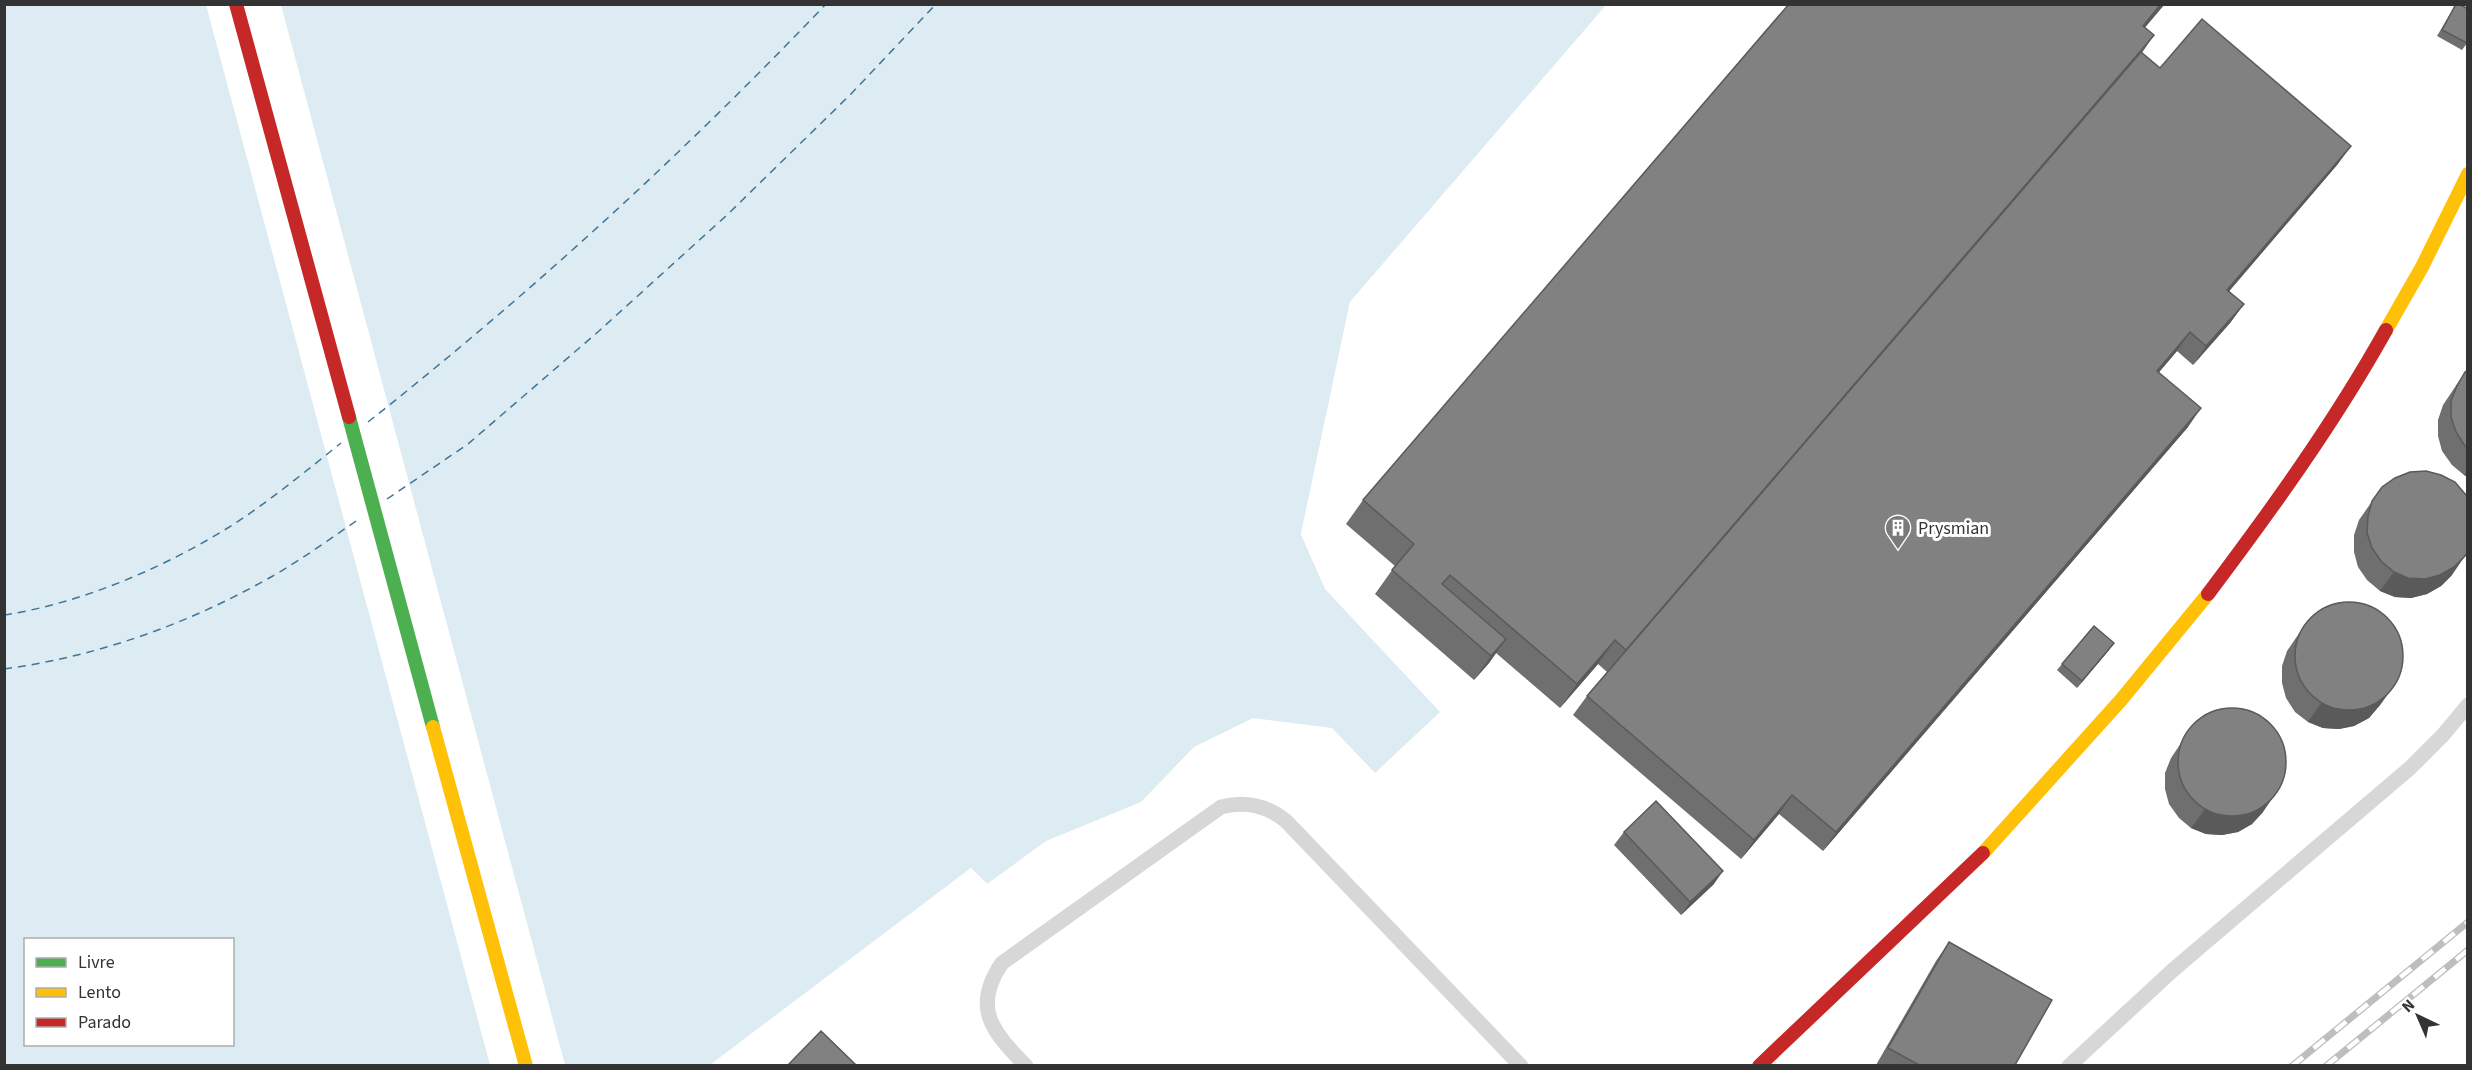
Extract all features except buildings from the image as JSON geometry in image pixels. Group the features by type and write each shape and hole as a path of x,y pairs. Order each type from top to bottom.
{"street":[{"path":"236,4 526,1065"},
{"path":"1759,1065 1978,858 2051,780 2148,669 2259,524 2320,436 2372,354 2420,270 2468,174"}],"lane":[{"path":"2069,1065 2174,970 2410,768 2443,735 2468,705"},
{"path":"1026,1065 998,1036 987,1006 988,990 1002,963 1014,952 1221,807 1242,804 1263,807 1275,812 1286,821 1521,1065"}],"shaded area":[{"path":"5,5 1607,5 1350,302 1301,534 1325,589 1440,712 1375,773 1332,728 1253,718 1194,747 1141,802 1046,841 987,884 971,868 710,1065 5,1066"}],"pier":[{"path":"1610,4 1353,303 1304,534 1315,560 1313,562 1301,534 1350,302 1606,5"},
{"path":"206,5 281,5 565,1065 490,1065"},
{"path":"971,868 987,884 984,886 971,872 715,1066 710,1065"}],"ferry route":[{"path":"368,422 488,324 604,221 717,115 826,4"},
{"path":"387,499 468,444 599,331 727,215 851,94 936,4"},
{"path":"4,615 64,602 94,592 124,581 181,554 248,515 341,443"},
{"path":"4,669 108,647 175,623 240,594 271,577 359,519"}],"railway":[{"path":"2292,1066 2468,922"},
{"path":"2326,1066 2468,950"}],"traffic: fast":[{"path":"349,417 433,727"}],"traffic: slow":[{"path":"2386,330 2422,267 2468,174"},
{"path":"1983,853 2121,700 2208,594"},
{"path":"433,727 526,1066"}],"traffic: jam":[{"path":"236,4 349,417"},
{"path":"2208,594 2302,465 2386,330"},
{"path":"1759,1066 1983,853"}],"place":[{"name":"Prysmian","path":"1898,551"}]}
